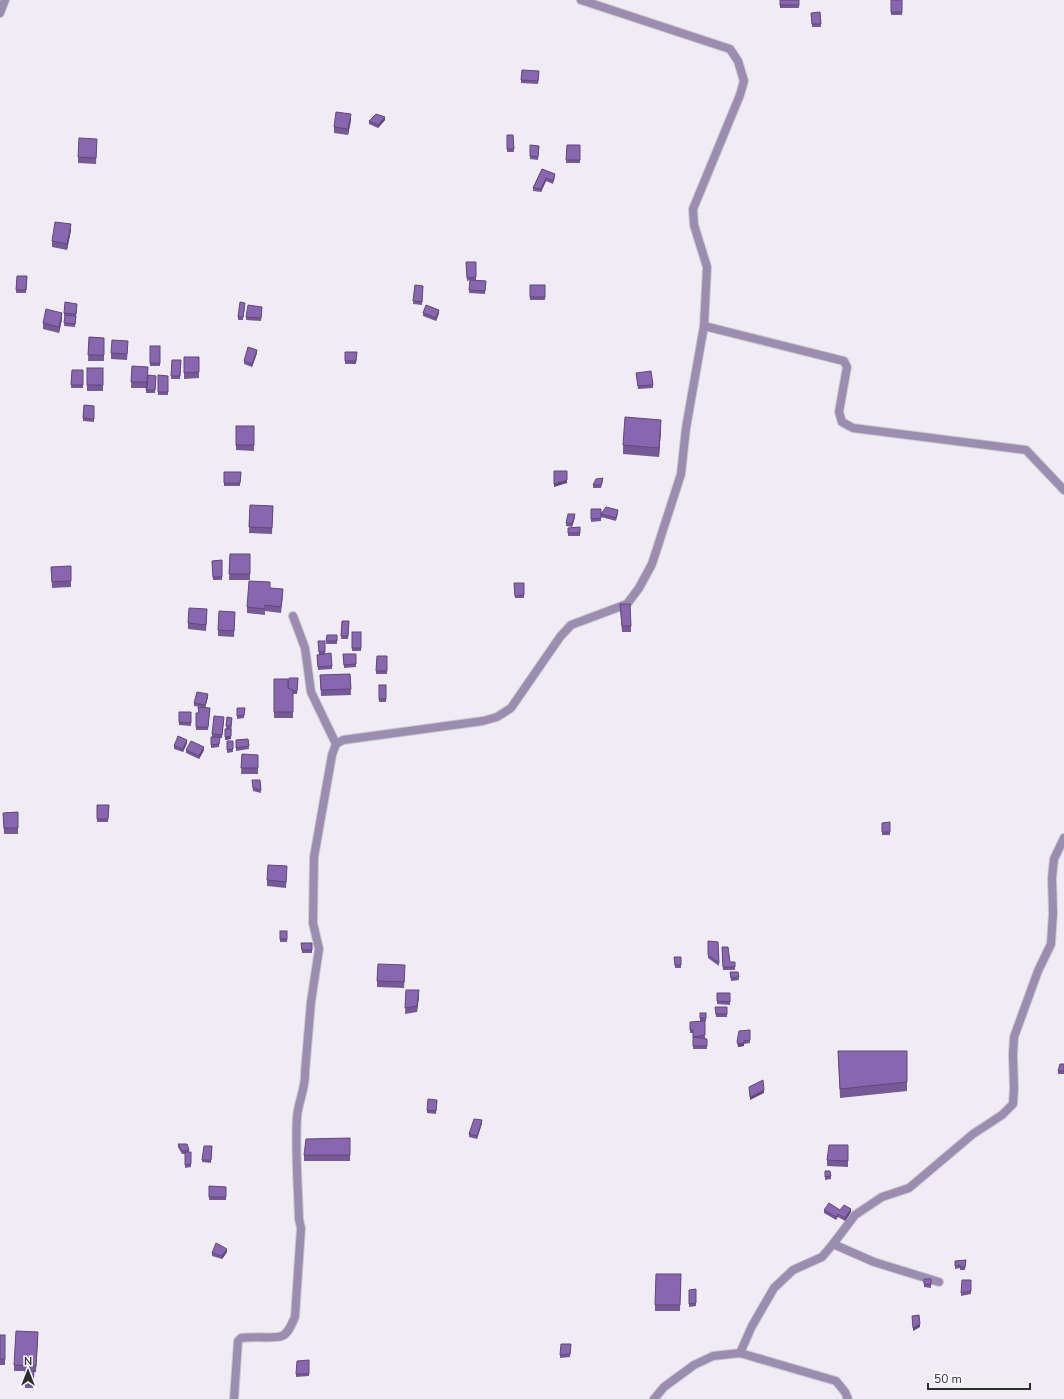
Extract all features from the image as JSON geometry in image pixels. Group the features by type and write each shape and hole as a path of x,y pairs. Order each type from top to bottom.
{"street":[{"path":"0,12 5,0"},
{"path":"234,1399 238,1342 241,1338 249,1336 278,1337 283,1335 288,1330 294,1317 301,1228 299,1219 296,1152 297,1118 298,1107 305,1080 311,1002 319,949 314,923 314,858 332,755 336,744 343,740 483,721 497,717 511,708 560,637 571,625 628,604 639,588 652,564 681,474 686,428 704,326 707,267 694,224 693,209 740,95 744,81 738,61 730,49 581,0"},
{"path":"704,326 844,361 847,367 839,412 842,422 853,428 1026,450 1064,490"},
{"path":"293,616 305,648 311,692 336,744"},
{"path":"740,1353 752,1326 774,1288 793,1270 822,1257 855,1215 882,1197 909,1188 973,1134 1002,1115 1013,1104 1014,1037 1038,971 1050,944 1053,913 1053,865 1054,859 1064,838"},
{"path":"833,1244 874,1262 939,1282"},
{"path":"654,1399 664,1387 694,1364 713,1356 740,1353 836,1382 845,1392 848,1399"}],"building":[{"path":"780,0 799,0 799,5 780,5"},
{"path":"891,0 902,0 902,12 891,12"},
{"path":"820,12 821,24 812,24 811,13"},
{"path":"522,70 539,71 538,81 521,80"},
{"path":"336,112 351,114 348,129 334,127"},
{"path":"376,114 385,117 378,125 369,121"},
{"path":"507,135 513,135 514,149 507,149"},
{"path":"79,138 97,139 96,158 78,157"},
{"path":"530,145 539,146 538,157 530,156"},
{"path":"567,145 580,145 580,160 566,160"},
{"path":"542,169 555,174 553,181 546,178 541,189 533,188"},
{"path":"55,222 71,224 67,244 52,241"},
{"path":"466,262 476,262 476,277 467,278"},
{"path":"17,276 27,276 26,290 16,290"},
{"path":"470,280 486,281 485,291 469,290"},
{"path":"415,285 423,286 422,302 413,301"},
{"path":"530,285 545,285 545,297 530,297"},
{"path":"65,302 77,304 76,314 64,313"},
{"path":"240,302 245,303 243,317 238,317"},
{"path":"248,305 262,307 261,318 246,317"},
{"path":"426,305 439,310 436,318 423,313"},
{"path":"46,309 62,313 59,327 43,323"},
{"path":"65,315 76,316 75,324 64,323"},
{"path":"89,337 104,338 104,355 88,355"},
{"path":"112,340 128,341 127,354 111,353"},
{"path":"150,346 160,346 160,363 150,363"},
{"path":"248,347 257,350 252,364 244,361"},
{"path":"345,352 357,352 356,361 345,361"},
{"path":"184,357 199,357 199,372 184,373"},
{"path":"172,360 181,360 180,376 171,376"},
{"path":"132,366 148,367 147,382 131,382"},
{"path":"87,368 103,368 103,385 87,385"},
{"path":"72,370 83,370 83,385 71,385"},
{"path":"651,371 653,385 638,386 636,373"},
{"path":"148,375 156,376 155,390 146,390"},
{"path":"158,375 168,376 168,392 158,392"},
{"path":"84,405 94,406 94,419 83,418"},
{"path":"625,417 661,420 659,448 623,445"},
{"path":"236,426 254,426 254,445 236,445"},
{"path":"554,471 567,471 567,480 554,484"},
{"path":"224,472 241,472 240,483 224,483"},
{"path":"603,478 601,485 593,485 596,479"},
{"path":"250,505 273,506 272,528 249,527"},
{"path":"606,507 618,510 616,518 601,514"},
{"path":"591,509 601,509 601,518 591,519"},
{"path":"568,514 575,514 572,524 566,523"},
{"path":"580,527 580,533 568,533 568,528"},
{"path":"230,554 250,554 250,574 229,574"},
{"path":"222,560 222,577 213,577 212,561"},
{"path":"71,566 71,581 52,582 51,567"},
{"path":"249,581 270,582 270,588 283,589 281,607 265,605 265,609 247,607"},
{"path":"514,583 524,583 524,595 515,596"},
{"path":"620,604 630,604 631,626 622,626"},
{"path":"189,608 207,609 206,625 188,623"},
{"path":"219,611 235,612 234,631 218,630"},
{"path":"342,621 349,621 348,636 341,636"},
{"path":"352,632 361,632 361,648 352,648"},
{"path":"327,635 337,635 337,641 326,641"},
{"path":"318,641 325,641 325,652 319,652"},
{"path":"331,653 332,666 318,667 317,655"},
{"path":"343,654 356,654 356,664 344,665"},
{"path":"377,656 387,656 387,671 376,671"},
{"path":"350,674 351,689 321,690 320,675"},
{"path":"289,678 298,678 297,691 293,691 288,688"},
{"path":"274,679 288,679 288,688 293,690 293,712 274,712"},
{"path":"379,685 386,685 386,699 379,699"},
{"path":"197,692 208,694 205,705 194,703"},
{"path":"198,707 210,708 208,727 196,727 196,713 199,713"},
{"path":"237,708 245,708 244,715 237,716"},
{"path":"179,712 191,712 191,723 179,722"},
{"path":"214,716 224,717 222,735 212,734"},
{"path":"227,717 232,718 231,726 226,726"},
{"path":"225,729 231,729 231,736 225,737"},
{"path":"178,736 187,740 183,749 174,746"},
{"path":"211,737 220,737 219,744 211,745"},
{"path":"248,739 249,746 236,748 236,740"},
{"path":"191,741 204,747 199,756 186,750"},
{"path":"227,741 233,741 233,749 227,750"},
{"path":"242,754 258,755 258,768 241,768"},
{"path":"252,780 260,780 261,790 253,788"},
{"path":"97,805 109,805 108,819 97,819"},
{"path":"18,812 18,828 4,828 3,813"},
{"path":"890,822 890,832 882,832 882,823"},
{"path":"268,865 287,866 286,882 267,880"},
{"path":"280,931 287,931 287,939 280,939"},
{"path":"708,941 718,942 719,963 708,955"},
{"path":"301,943 312,943 312,950 302,950"},
{"path":"722,947 728,947 730,962 735,962 735,967 723,967"},
{"path":"674,957 681,957 681,965 675,965"},
{"path":"378,964 405,965 404,982 377,981"},
{"path":"730,972 738,972 739,977 731,978"},
{"path":"406,990 419,990 417,1006 405,1008"},
{"path":"717,993 730,993 730,1002 717,1001"},
{"path":"715,1007 727,1007 727,1014 716,1014"},
{"path":"700,1013 706,1013 706,1018 700,1018"},
{"path":"705,1021 705,1035 693,1037 693,1030 690,1030 690,1022"},
{"path":"750,1030 750,1040 738,1044 739,1031"},
{"path":"693,1037 707,1039 707,1046 693,1046"},
{"path":"838,1051 907,1051 907,1082 840,1089"},
{"path":"1060,1064 1064,1064 1064,1071 1058,1071"},
{"path":"763,1080 764,1090 750,1097 749,1087"},
{"path":"428,1099 437,1100 436,1111 427,1110"},
{"path":"474,1119 482,1120 477,1136 469,1134"},
{"path":"350,1138 350,1155 304,1155 306,1139"},
{"path":"178,1144 187,1144 189,1150 182,1151"},
{"path":"829,1145 848,1145 848,1161 827,1160"},
{"path":"204,1146 212,1146 211,1160 202,1160"},
{"path":"185,1152 191,1152 191,1164 185,1165"},
{"path":"825,1171 830,1171 831,1176 825,1177"},
{"path":"209,1186 226,1187 226,1197 209,1197"},
{"path":"829,1203 840,1210 844,1205 851,1209 845,1218 838,1214 836,1217 824,1210"},
{"path":"216,1243 227,1249 222,1256 212,1253"},
{"path":"966,1260 965,1267 960,1267 960,1265 955,1266 955,1261"},
{"path":"656,1274 681,1274 680,1305 655,1305"},
{"path":"924,1279 931,1279 931,1285 924,1284"},
{"path":"962,1280 971,1280 971,1291 961,1293"},
{"path":"696,1289 696,1303 689,1304 689,1290"},
{"path":"919,1315 920,1324 913,1328 912,1316"},
{"path":"16,1331 38,1332 36,1366 14,1365"},
{"path":"0,1335 5,1335 5,1359 0,1359"},
{"path":"561,1344 571,1344 570,1354 560,1355"},
{"path":"309,1360 309,1374 296,1374 297,1361"},
{"path":"25,1371 34,1371 33,1385 25,1385"}]}
